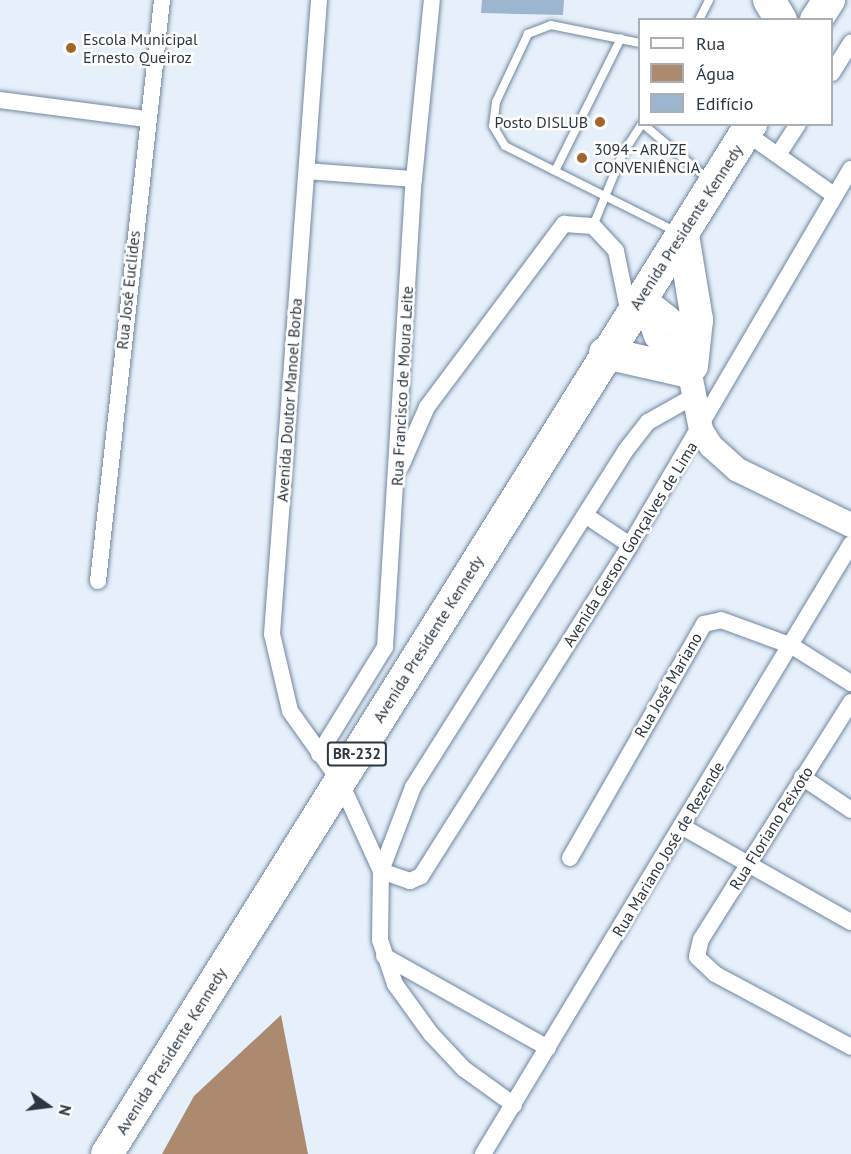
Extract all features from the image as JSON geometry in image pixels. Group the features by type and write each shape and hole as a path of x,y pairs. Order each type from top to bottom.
{"highway":[{"path":"769,0 780,18"},
{"path":"817,18 829,0"},
{"name":"Avenida Presidente Kennedy","path":"107,1154 635,305 683,235 748,129"},
{"path":"605,353 690,379 697,320 683,235"}],"main road":[{"path":"635,305 690,379 701,430 738,470 851,525"}],"street":[{"name":"Rua José Euclides","path":"98,581 146,119 162,0"},
{"name":"Avenida Doutor Manoel Borba","path":"319,0 272,634 290,711 340,781 381,871"},
{"name":"Rua Francisco de Moura Leite","path":"319,754 385,647 414,179 432,0"},
{"path":"833,70 851,43"},
{"path":"0,100 146,119"},
{"path":"778,155 797,126"},
{"path":"748,129 778,155 834,195"},
{"name":"Avenida Gerson Gonçalves de Lima","path":"381,871 410,880 421,876 701,430 851,169"},
{"path":"307,171 414,179"},
{"path":"397,475 427,407 522,274 564,224 593,226 616,250 635,305"},
{"path":"514,1105 465,1069 430,1034 395,984 384,956 381,871 413,787 585,515 648,422 690,379"},
{"path":"585,515 630,545"},
{"name":"Rua Mariano José de Rezende","path":"483,1154 792,646 851,544"},
{"name":"Rua José Mariano","path":"570,858 704,624 721,620 792,646 851,683"},
{"name":"Rua Floriano Peixoto","path":"851,702 701,939 697,957 715,974 851,1047"},
{"path":"802,777 851,810"},
{"path":"681,826 851,922"},
{"path":"384,956 548,1048"}],"lane":[{"path":"700,18 709,0"},
{"path":"638,43 551,25 528,34 496,102 493,126 505,146 683,235"},
{"path":"555,171 621,38"},
{"path":"593,226 605,196 641,126"},
{"path":"644,126 714,184"}],"water":[{"path":"281,1015 308,1154 162,1154 194,1096"}],"building":[{"path":"482,0 564,0 563,15 481,13"}],"place":[{"name":"Escola Municipal Ernesto Queiroz","path":"71,48"},
{"name":"Posto DISLUB","path":"600,122"},
{"name":"3094 - ARUZE CONVENIÊNCIA","path":"582,158"}]}
